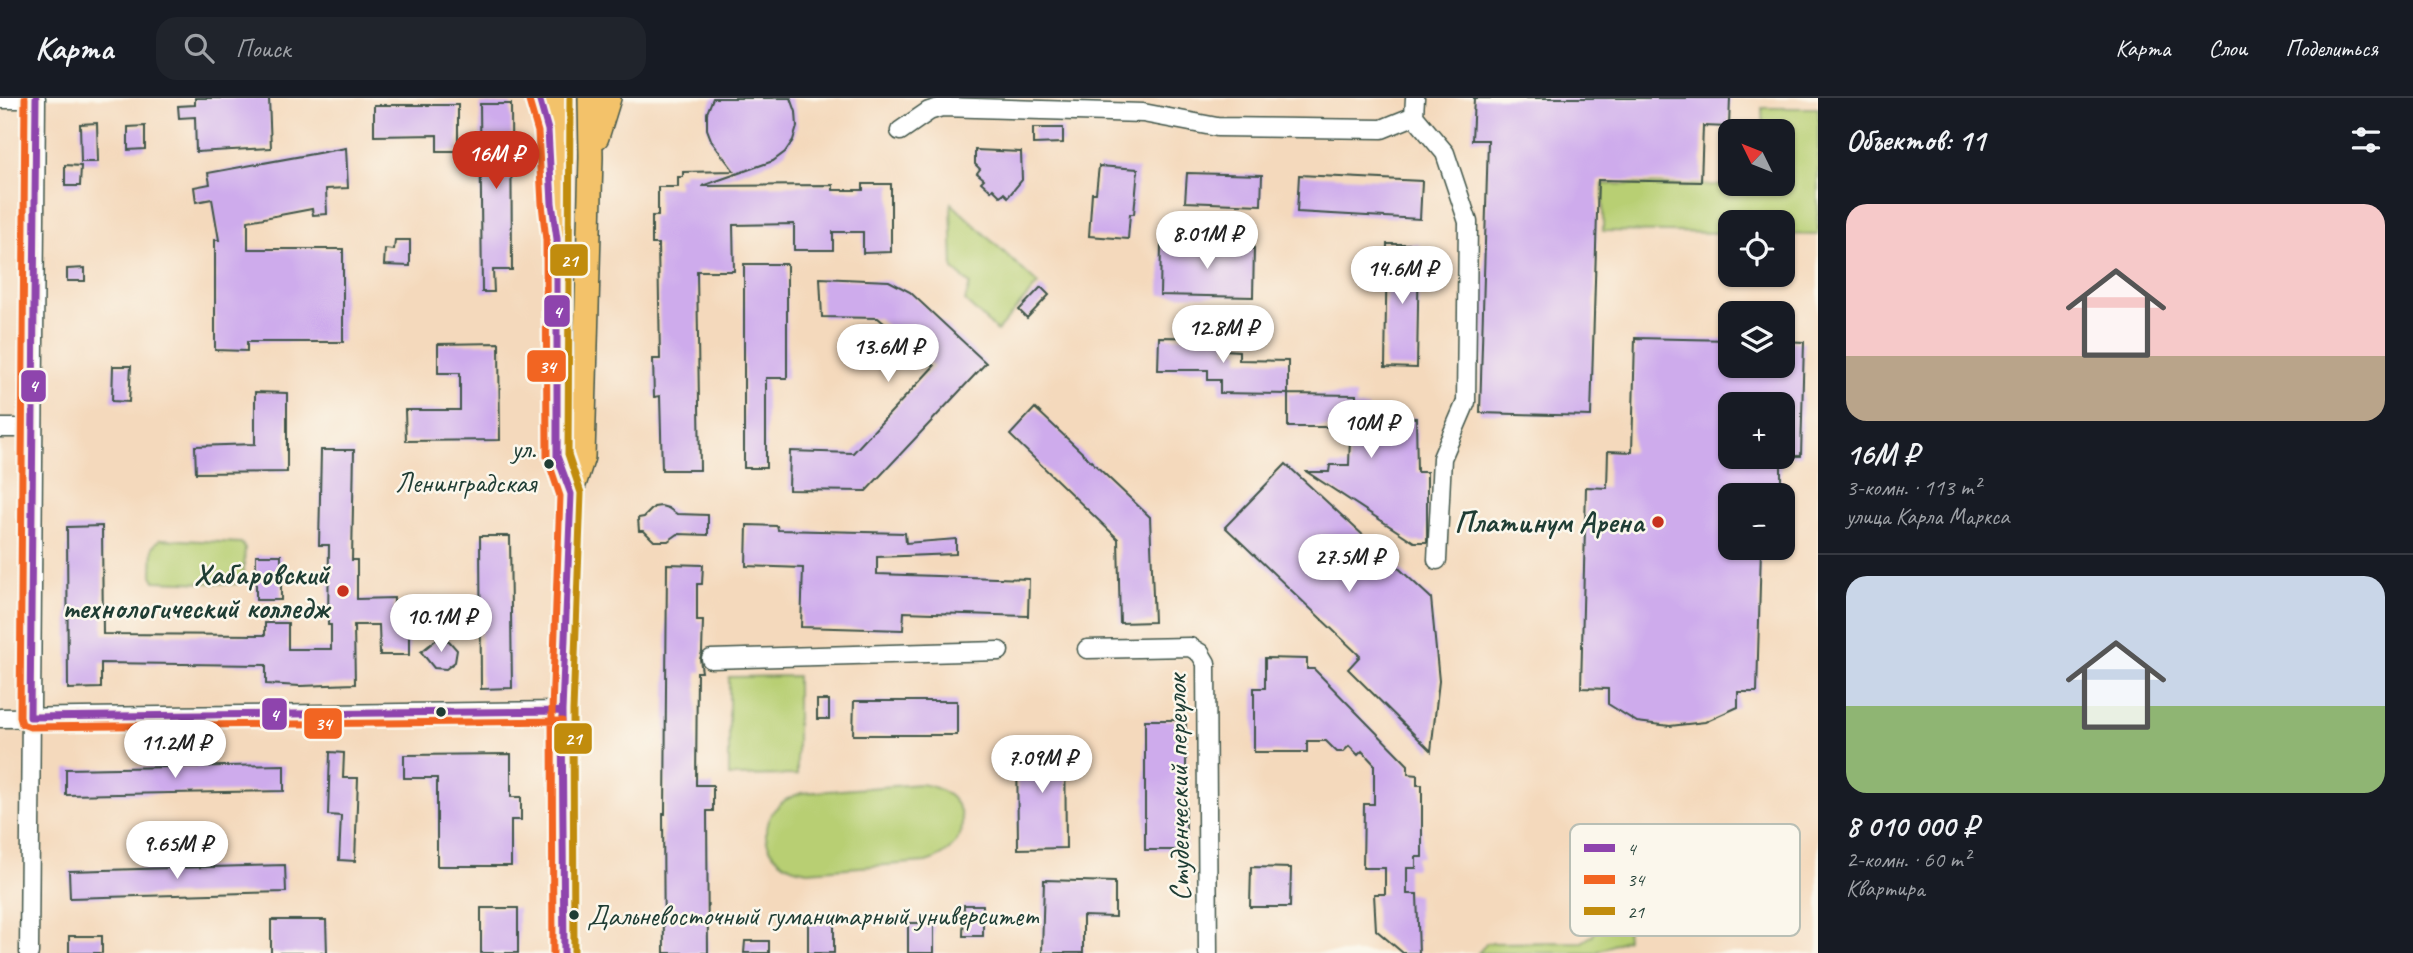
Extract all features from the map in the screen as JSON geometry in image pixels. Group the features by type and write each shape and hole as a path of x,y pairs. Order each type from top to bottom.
{"main road":[{"path":"539,98 548,130 552,202 558,239"},
{"path":"560,98 557,456 571,494"},
{"path":"564,953 562,711 571,494 583,457 591,157 590,98"},
{"path":"591,157 609,98"}],"street":[{"path":"0,99 36,98 29,953"},
{"path":"900,131 929,111 942,107 1143,113 1217,127 1382,129 1415,107 1445,153 1468,222 1466,402 1442,458 1437,560"},
{"path":"0,428 33,428"},
{"name":"Студенческий переулок","path":"1087,649 1191,647 1200,653 1206,663 1208,953"},
{"path":"711,659 999,651"},
{"path":"0,718 562,711"}],"green space":[{"path":"1762,108 1818,108 1818,235 1795,234 1795,210 1718,210 1718,233 1603,231 1603,184 1718,185 1718,196 1796,196 1796,119 1762,119"},
{"path":"951,203 1038,284 997,331 965,301 970,284 953,269"},
{"path":"160,539 241,543 245,548 243,580 237,584 155,581 152,575 153,547"},
{"path":"797,676 797,775 729,776 729,677"},
{"path":"920,784 938,788 959,808 962,820 960,833 954,845 943,855 926,862 808,871 790,866 778,858 769,847 766,835 768,822 774,810 785,800 802,793"},
{"path":"1591,936 1627,936 1627,939 1594,953 1478,953 1487,943 1582,942"}],"building":[{"path":"195,98 269,98 271,148 196,152 195,117 179,118 178,106 195,105"},
{"path":"713,98 791,98 797,127 785,152 773,161 702,186 833,185 833,190 863,190 863,184 891,184 891,252 863,253 863,232 833,232 833,250 794,250 794,224 733,225 734,271 697,271 700,470 662,470 660,396 654,397 653,359 660,359 658,244 652,244 652,216 658,216 658,187 678,187 678,177 683,177 683,172 734,171 712,142 707,129 707,113"},
{"path":"1474,98 1730,98 1729,119 1718,119 1718,127 1703,126 1701,182 1598,180 1591,416 1480,413 1488,140 1472,140"},
{"path":"480,104 511,104 512,270 493,270 494,292 482,292"},
{"path":"374,105 458,105 458,151 437,151 437,135 374,136"},
{"path":"97,123 98,162 81,162 80,124"},
{"path":"145,126 145,149 128,150 128,127"},
{"path":"1033,128 1063,128 1063,143 1033,144"},
{"path":"346,148 348,188 326,189 327,214 313,215 312,209 248,221 248,249 343,249 343,342 247,342 247,351 215,350 215,240 219,240 212,199 196,202 194,187 210,184 208,173"},
{"path":"975,150 1021,152 1022,180 1008,197 1004,193 1000,196 993,189 991,191 981,182 984,179 977,173 980,169 975,164"},
{"path":"65,165 81,166 80,186 65,186"},
{"path":"1099,166 1138,169 1134,214 1130,214 1128,239 1089,236 1092,193 1096,193"},
{"path":"1187,173 1262,175 1261,205 1185,202"},
{"path":"1299,175 1422,181 1420,219 1297,212"},
{"path":"395,240 410,240 410,266 384,265 385,249 394,250"},
{"path":"1161,244 1254,246 1253,297 1160,295"},
{"path":"1387,244 1419,244 1417,368 1385,367"},
{"path":"744,264 787,264 787,378 766,378 766,468 744,468"},
{"path":"85,268 85,281 67,281 67,269"},
{"path":"820,278 889,281 910,292 986,363 866,491 789,490 790,451 853,453 934,366 878,318 822,317"},
{"path":"1041,287 1049,295 1027,318 1019,310"},
{"path":"1159,337 1226,338 1226,350 1239,351 1239,360 1288,361 1288,394 1220,393 1220,380 1208,380 1208,370 1158,370"},
{"name":"Платинум Арена","path":"1635,338 1718,340 1718,378 1795,378 1795,342 1804,342 1801,456 1795,456 1795,392 1718,392 1718,469 1781,469 1781,483 1718,483 1718,560 1761,560 1757,692 1738,692 1738,707 1705,722 1670,726 1637,722 1608,704 1608,689 1581,688 1586,487 1607,488 1608,451 1632,452"},
{"path":"499,343 500,440 406,441 405,410 460,410 460,373 438,373 438,344"},
{"path":"113,366 131,366 129,402 112,401"},
{"path":"255,392 287,393 287,472 196,473 195,446 255,444"},
{"path":"1288,394 1356,395 1356,407 1368,407 1368,417 1416,418 1417,472 1427,472 1427,542 1414,542 1307,472 1329,472 1330,465 1349,465 1350,437 1337,437 1337,427 1288,427"},
{"path":"1035,408 1150,517 1154,622 1120,623 1118,539 1010,435"},
{"path":"321,450 354,450 352,560 357,560 357,599 394,598 394,614 409,614 409,655 380,655 379,625 354,625 355,684 266,684 266,665 101,663 101,688 68,689 67,527 102,526 103,634 265,635 265,623 288,623 288,649 331,649 331,625 328,625 329,545 319,545"},
{"path":"1286,464 1431,598 1439,681 1431,751 1348,669 1360,656 1225,527"},
{"path":"661,506 677,514 708,515 708,535 678,534 668,541 654,541 644,531 639,531 638,518 644,517 654,507"},
{"path":"747,525 777,526 778,530 905,533 906,543 956,539 956,554 877,557 877,574 1029,579 1028,616 904,612 903,630 801,627 803,568 746,566"},
{"path":"480,536 510,536 512,688 481,689"},
{"path":"256,555 281,555 281,600 256,600"},
{"path":"667,564 703,565 702,584 697,584 697,621 703,621 700,659 702,672 697,672 696,785 713,785 713,811 707,811 708,953 664,953"},
{"path":"437,639 449,641 457,650 455,662 446,669 434,668 421,652"},
{"path":"1265,658 1307,659 1307,669 1314,669 1408,765 1408,774 1417,775 1417,785 1422,785 1422,857 1416,857 1416,868 1407,868 1407,894 1417,894 1419,953 1403,953 1376,930 1374,894 1385,894 1385,868 1363,868 1364,804 1374,804 1374,764 1362,751 1358,755 1349,746 1343,752 1337,752 1326,741 1307,741 1307,752 1254,752 1254,688 1265,688"},
{"path":"817,700 829,700 829,719 817,719"},
{"path":"854,701 957,701 957,735 853,735"},
{"path":"1145,720 1186,720 1186,850 1145,850"},
{"path":"1065,740 1066,848 1018,849 1017,741"},
{"path":"330,752 344,753 343,778 358,778 355,861 339,860 341,816 328,815"},
{"path":"511,754 511,797 521,797 521,820 511,820 511,866 437,866 437,778 404,778 404,755"},
{"path":"284,765 284,791 66,795 66,769"},
{"path":"285,865 286,892 70,898 69,871"},
{"path":"1251,867 1291,868 1290,907 1250,907"},
{"path":"1044,880 1115,882 1115,917 1083,916 1083,953 1042,953"},
{"path":"964,905 983,905 983,936 963,936"},
{"path":"481,908 518,908 518,953 481,953"},
{"path":"271,920 326,920 327,953 271,953"},
{"path":"808,921 834,921 834,953 808,953"},
{"path":"908,923 934,923 934,953 908,953"},
{"path":"69,936 102,936 102,953 69,953"},
{"path":"745,941 769,941 769,953 744,953"}],"transit line":[{"name":"34","path":"25,98 22,724 30,727 562,721"},
{"name":"4","path":"36,98 30,717 562,711"},
{"name":"4","path":"539,98 548,130 557,239 557,456 571,494 562,711 564,953"},
{"name":"21","path":"570,98 568,454 581,493 573,711 574,953"},
{"name":"34","path":"529,101 538,132 546,240 547,457 560,496 552,711 553,953"}],"place":[{"name":"ул. Ленинградская","path":"549,464"},
{"name":"Платинум Арена","path":"1658,522"},
{"name":"Хабаровский технологический колледж","path":"343,591"},
{"name":"Дальневосточный гуманитарный университет","path":"574,915"}]}
